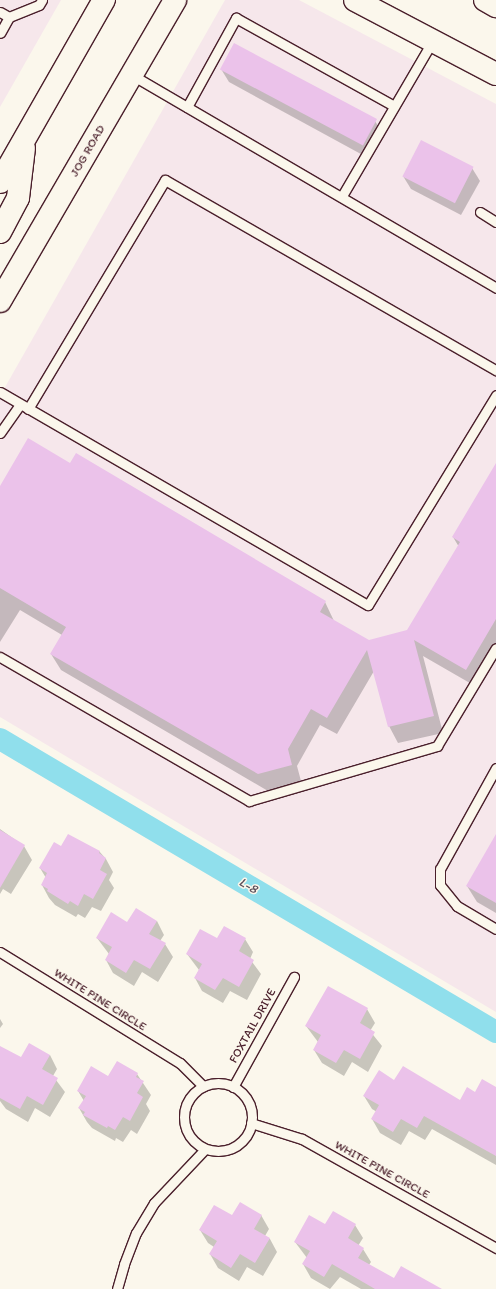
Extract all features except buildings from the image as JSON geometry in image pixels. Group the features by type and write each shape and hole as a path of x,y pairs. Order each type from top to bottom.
{"main road":[{"path":"0,182 104,0"},
{"name":"JOG ROAD","path":"0,301 174,0"},
{"path":"355,0 432,42 496,74"},
{"path":"486,0 496,6"},
{"path":"0,232 18,198 25,136"}],"lane":[{"path":"0,33 9,17 39,5 42,0"},
{"path":"0,12 9,17"},
{"path":"187,106 236,18 394,106"},
{"path":"342,196 432,42"},
{"path":"132,75 342,196 496,288"},
{"path":"28,409 165,180 496,370"},
{"path":"480,212 496,222"},
{"path":"0,392 368,606 496,395"},
{"path":"0,432 20,404"},
{"path":"0,657 249,801 437,746 496,648"},
{"path":"496,768 440,869 440,885 457,906 496,929"},
{"name":"WHITE PINE CIRCLE","path":"0,952 180,1063 203,1086"},
{"name":"FOXTAIL DRIVE","path":"233,1087 294,977"},
{"path":"214,1083 233,1087 246,1097 251,1108 251,1123 244,1140 236,1147 215,1152 205,1149 188,1135 183,1114 190,1098 203,1086 214,1083"},
{"name":"WHITE PINE CIRCLE","path":"251,1123 302,1139 496,1248"},
{"path":"118,1289 124,1264 136,1233 154,1203 205,1149"}],"shaded area":[{"path":"0,0 61,0 0,107"},
{"path":"225,0 299,0 496,104 496,1012 0,717 0,396"}],"waterway":[{"name":"L-8","path":"0,739 496,1032"}]}
